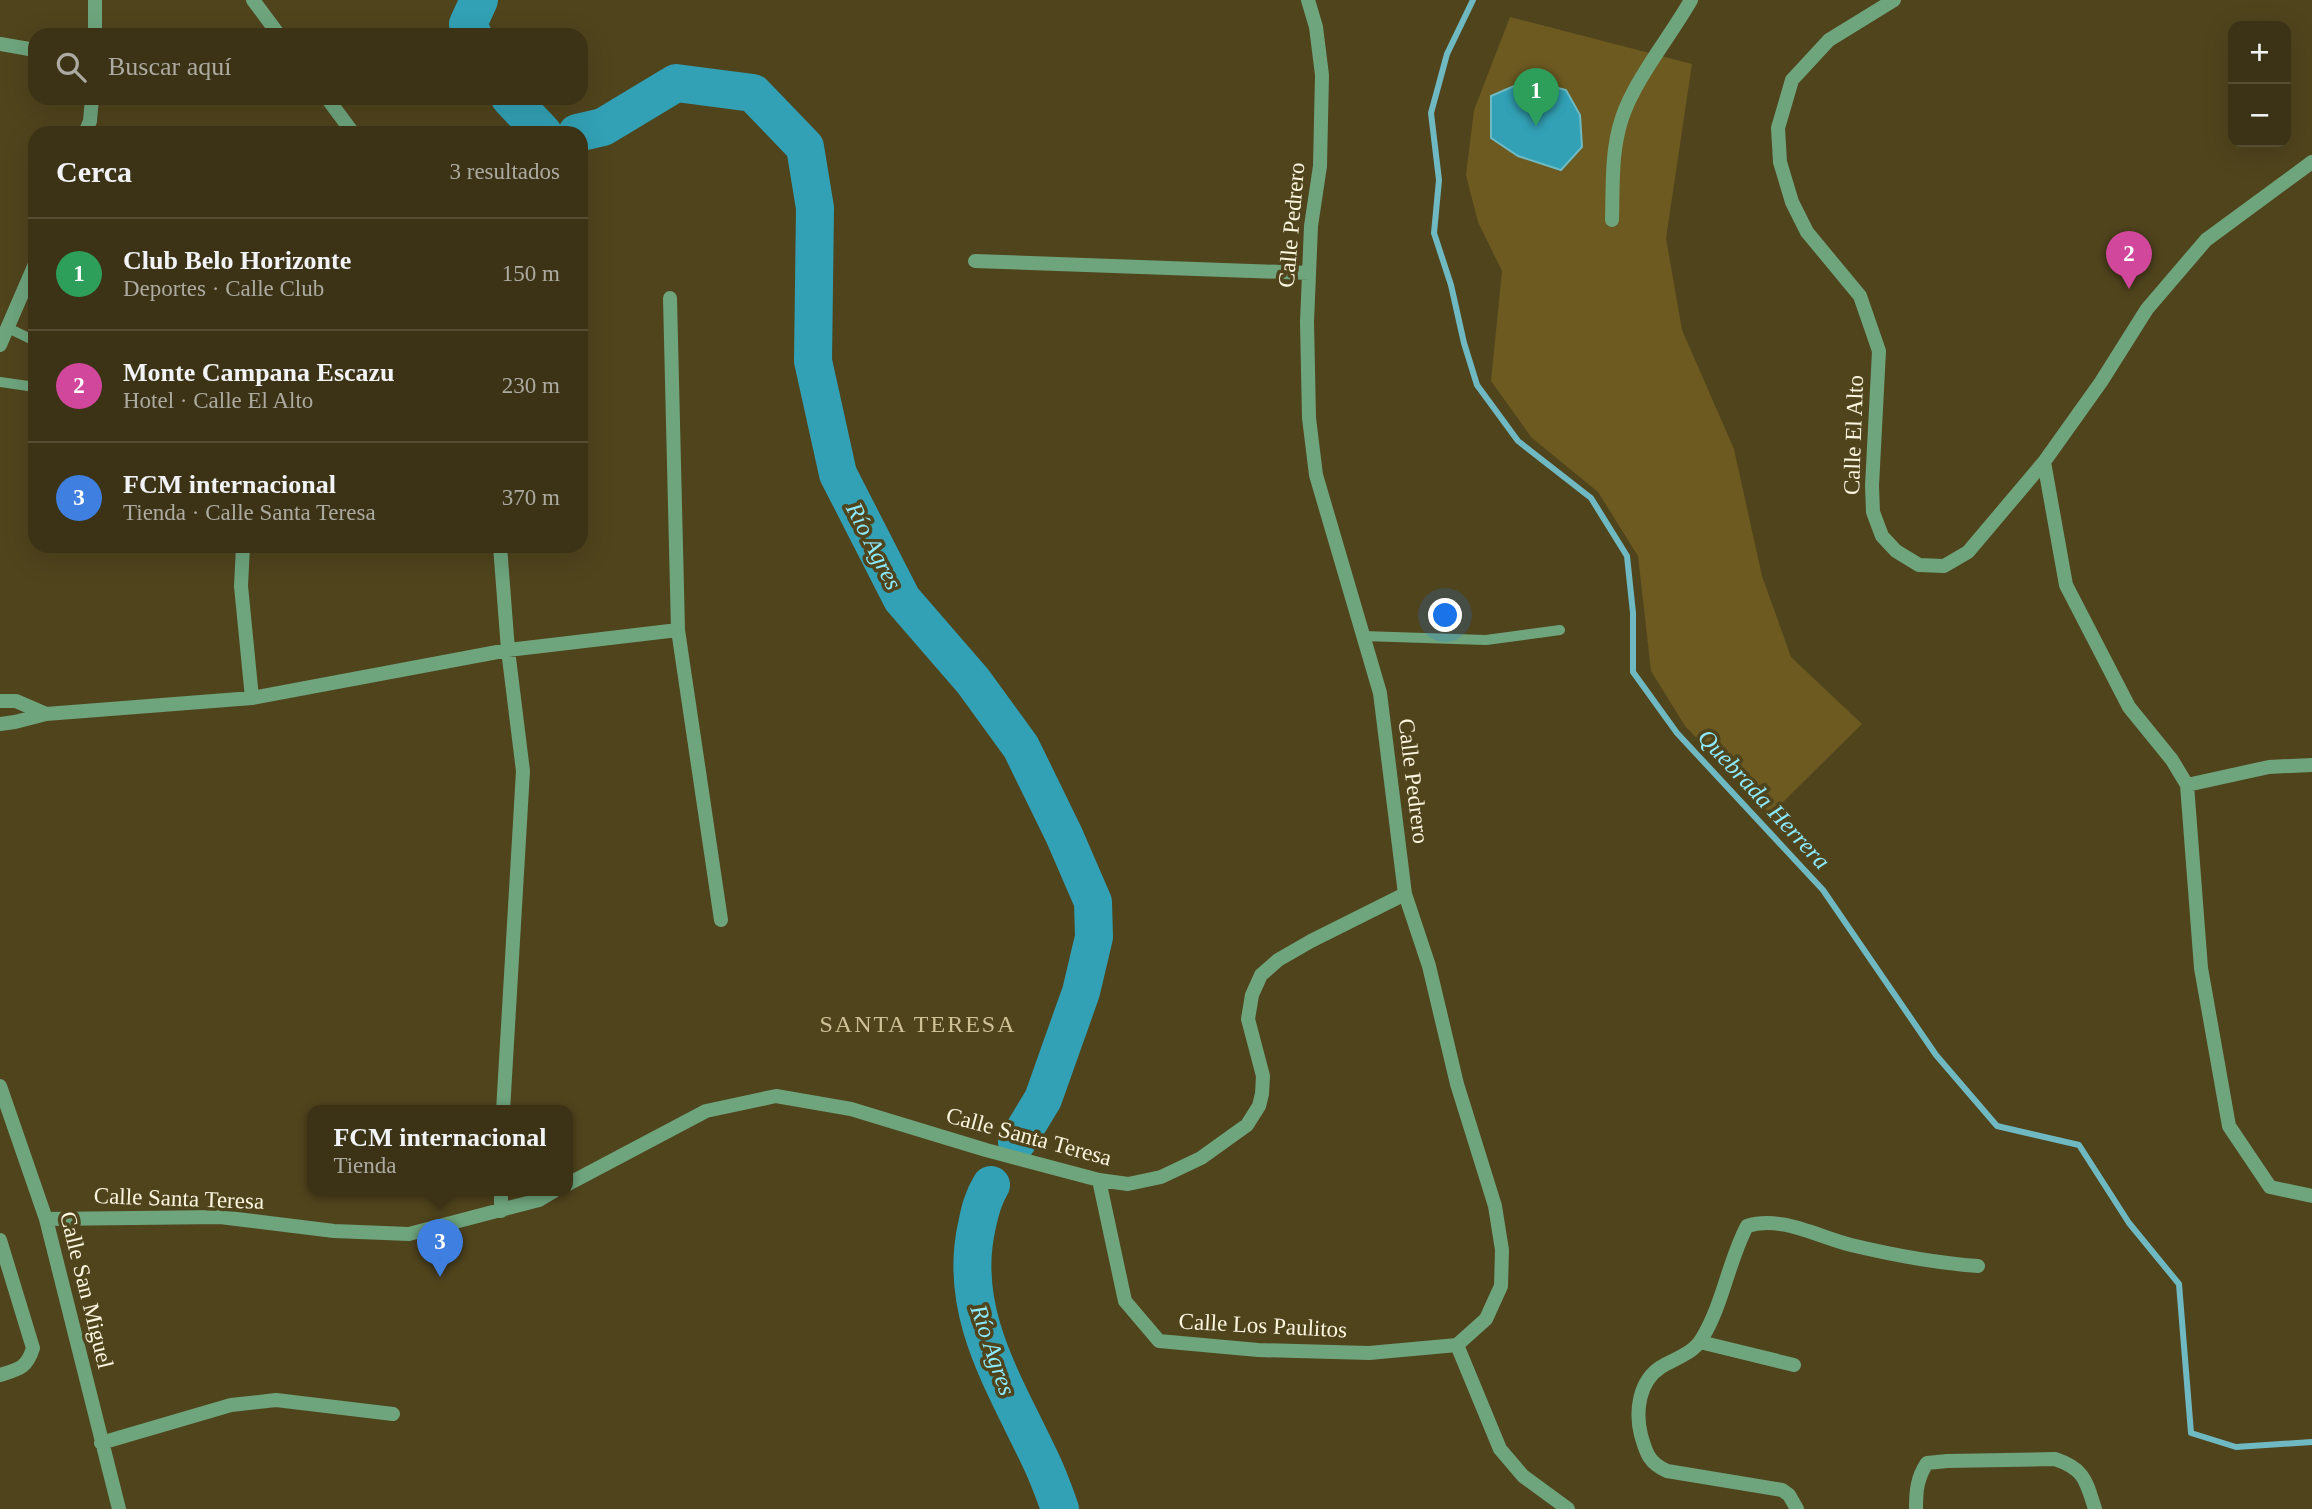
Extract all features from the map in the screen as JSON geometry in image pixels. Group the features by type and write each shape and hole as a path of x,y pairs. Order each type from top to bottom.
{"street":[{"path":"95,0 95,28"},
{"path":"253,0 274,28"},
{"name":"Calle Pedrero","path":"1308,0 1316,27 1322,75 1320,166 1311,226 1307,322 1309,418 1316,475 1380,693 1405,894 1429,966 1457,1084 1495,1206 1502,1250 1501,1286 1486,1319 1457,1345"},
{"path":"1612,220 1614,151 1623,116 1648,67 1691,0"},
{"name":"Calle El Alto","path":"1894,0 1829,40 1792,80 1778,128 1780,162 1792,202 1807,232 1860,296 1879,351 1871,486 1873,512 1882,536 1896,551 1919,565 1944,566 1968,552 2044,462 2101,382 2147,309 2206,240 2312,162"},
{"path":"0,44 28,49"},
{"path":"88,126 91,105"},
{"path":"332,105 348,126"},
{"path":"975,261 1309,273"},
{"path":"0,345 28,281"},
{"path":"670,298 678,630 721,920"},
{"path":"2044,462 2066,585 2129,707 2172,760 2187,785 2201,968 2229,1126 2270,1186 2312,1196"},
{"path":"243,553 242,586 252,698"},
{"path":"501,553 508,650 523,771 503,1105"},
{"path":"0,724 15,723 46,714 252,698 508,650 678,630"},
{"path":"0,701 16,701 46,714"},
{"path":"2187,785 2269,767 2312,765"},
{"name":"Calle Santa Teresa","path":"573,1181 705,1111 776,1096 851,1109 986,1150 1100,1180 1128,1184 1161,1177 1200,1158 1247,1125 1259,1106 1263,1076 1248,1019 1252,995 1261,975 1278,960 1311,941 1405,894"},
{"name":"Calle San Miguel","path":"0,1086 46,1219 119,1509"},
{"name":"Calle Los Paulitos","path":"1100,1180 1125,1301 1159,1341 1258,1350 1369,1353 1457,1345"},
{"path":"501,1196 501,1210"},
{"name":"Calle Santa Teresa","path":"46,1219 220,1217 334,1231 409,1234 546,1196"},
{"path":"1797,1509 1789,1495 1782,1490 1667,1471 1651,1463 1639,1428 1640,1395 1644,1385 1658,1369 1690,1351 1700,1342 1747,1226 1772,1223 1929,1262 1978,1266"},
{"path":"0,1240 33,1348 29,1360 20,1369 0,1375"},
{"path":"1700,1342 1794,1365"},
{"path":"1457,1345 1500,1449 1523,1476 1568,1509"},
{"path":"101,1443 231,1405 276,1400 393,1414"},
{"path":"1916,1509 1916,1487 1927,1463 2055,1459 2069,1464 2085,1477 2095,1509"}],"lane":[{"path":"8,328 28,338"},
{"path":"0,382 28,386"},
{"path":"1363,636 1486,640 1560,630"}],"shaded area":[{"path":"1510,17 1692,64 1666,238 1682,330 1734,449 1762,576 1791,657 1862,724 1770,815 1685,726 1651,671 1638,556 1598,492 1532,438 1491,381 1502,271 1478,222 1466,175 1474,110"}],"water":[{"path":"1528,80 1566,90 1580,115 1582,147 1561,170 1518,156 1491,138 1491,96"}],"waterway":[{"name":"Río Agres","path":"470,28 468,24 479,0"},
{"name":"Quebrada Herrera","path":"1473,0 1447,54 1431,113 1439,180 1434,233 1451,285 1477,385 1518,441 1591,498 1627,556 1633,613 1633,672 1677,733 1823,890 1936,1055 1997,1126 2079,1145 2129,1223 2179,1284 2191,1433 2236,1447 2312,1442"},
{"name":"Río Agres","path":"588,130 603,127 676,83 753,93 805,147 815,208 813,361 838,474 902,599 973,681 1021,747 1093,902 1094,937 1081,992 1043,1099 1017,1142"},
{"name":"Río Agres","path":"517,105 536,126"},
{"name":"Río Agres","path":"991,1185 979,1214 973,1257 973,1288 979,1317 999,1375 1043,1465 1060,1509"}],"place":[{"name":"Club Belo Horizonte","path":"1536,126"},
{"name":"Monte Campana Escazu","path":"2129,289"},
{"name":"FCM internacional","path":"440,1277"}],"district":[{"name":"SANTA TERESA","path":"918,1024"}]}
